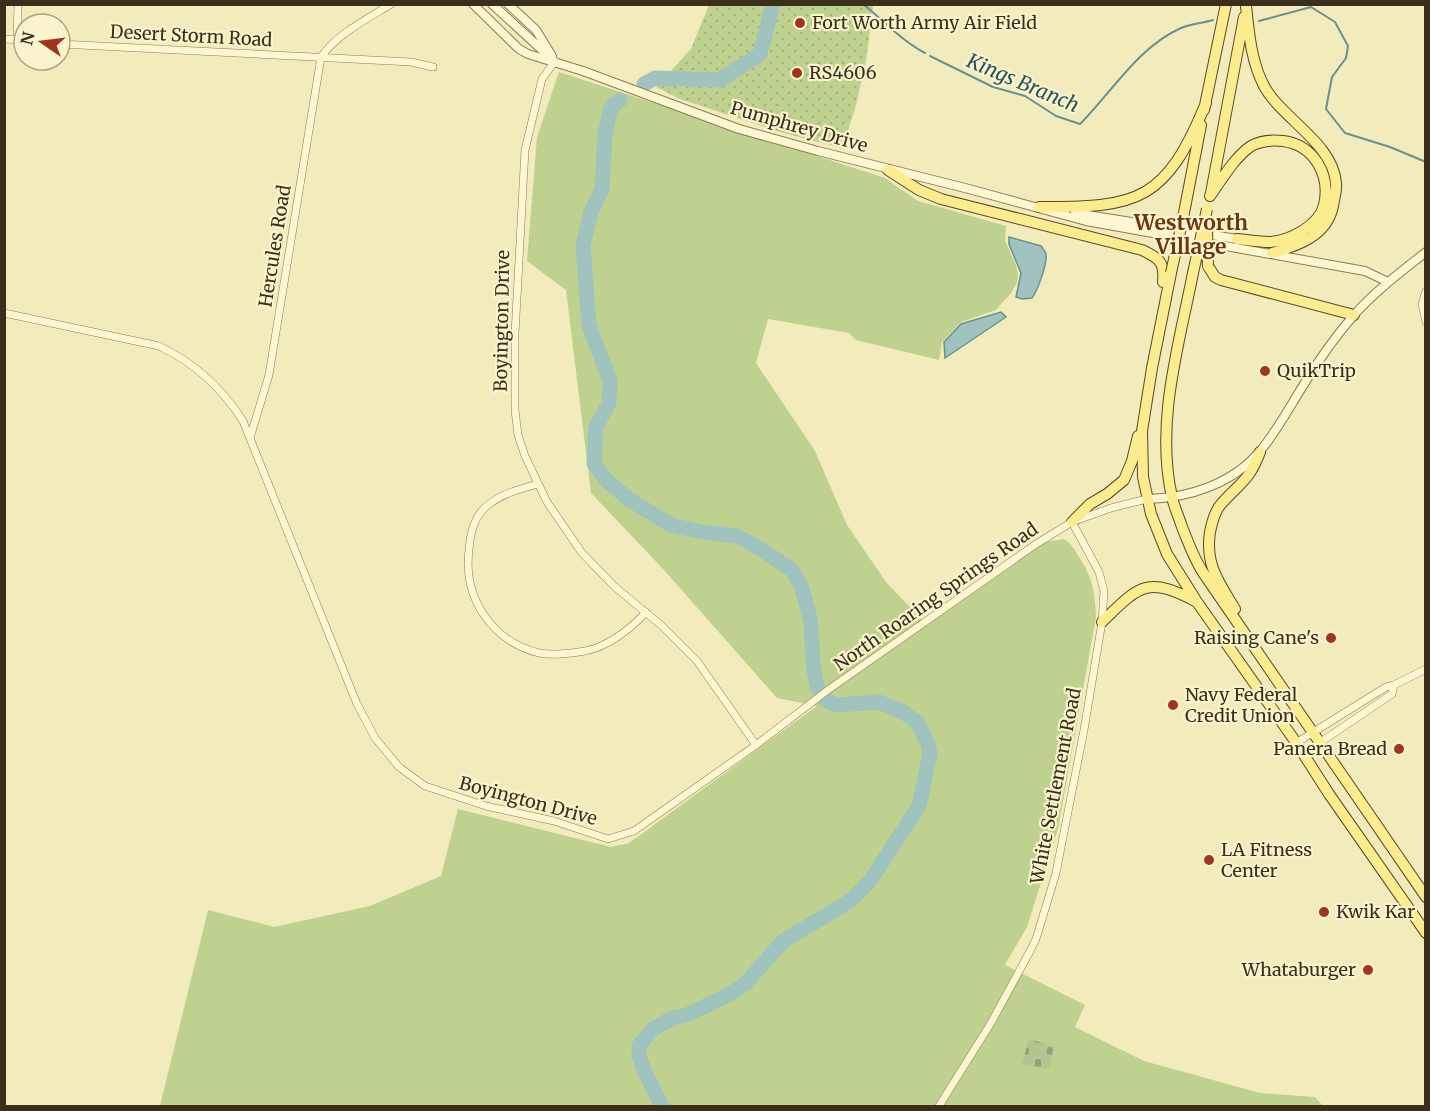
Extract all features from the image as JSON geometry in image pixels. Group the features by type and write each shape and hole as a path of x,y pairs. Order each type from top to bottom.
{"main road":[{"path":"1072,522 1090,504 1124,480 1132,461 1226,4"},
{"path":"1246,5 1170,388 1168,460 1172,498 1202,572 1425,897"},
{"path":"1246,5 1252,51 1257,72 1264,87 1276,104 1304,130 1325,155 1333,169 1336,184 1332,210 1319,233 1295,246 1272,253"},
{"path":"1039,207 1087,208 1143,195 1164,178 1177,162 1191,139 1206,103"},
{"path":"1210,195 1234,162 1251,146 1262,142 1275,140 1299,145 1309,151 1318,161 1325,184 1323,207 1311,224 1292,237 1270,242 1237,239"},
{"path":"888,170 919,190 941,199 1142,250 1153,255 1165,269 1160,324"},
{"path":"1207,209 1208,266 1215,277 1354,315"},
{"path":"1149,384 1170,388"},
{"path":"1144,410 1142,461 1147,499 1167,554 1197,602 1304,754 1425,933"},
{"path":"1248,639 1245,624 1212,569 1208,555 1212,520 1220,504 1253,471 1260,452"},
{"path":"1102,622 1131,595 1147,587 1161,586 1197,602"},
{"path":"1370,853 1385,864 1425,921"}],"street":[{"path":"321,57 349,31 391,4"},
{"name":"Pumphrey Drive","path":"473,4 519,49 528,54 555,61 739,129 888,170 1039,207"},
{"path":"492,4 555,61"},
{"path":"501,4 555,61"},
{"path":"508,4 537,30 555,61"},
{"name":"Desert Storm Road","path":"72,45 411,62 433,67"},
{"name":"Hercules Road","path":"250,438 269,375 321,57"},
{"name":"Boyington Drive","path":"4,313 140,341 176,354 212,381 228,399 243,421 357,704 375,738 411,777 425,786 486,806 554,821 608,839 634,831 756,745 697,661 669,632 615,587 582,553 547,502 525,456 518,435 515,410 516,322 525,150 542,79 555,61"},
{"path":"1039,207 1086,221 1365,271 1388,282"},
{"path":"1039,207 1237,239"},
{"path":"1147,499 1172,498 1213,486 1239,470 1260,452 1312,371 1354,315 1388,282 1425,252"},
{"path":"1425,291 1422,304 1425,322"},
{"path":"538,484 504,494 486,506 478,515 473,526 469,543 470,589 480,610 491,625 508,639 525,648 540,653 556,654 587,651 623,634 646,612"},
{"name":"North Roaring Springs Road","path":"756,745 828,690 1036,544 1072,522 1111,508 1147,499"},
{"name":"White Settlement Road","path":"939,1107 991,1023 1036,939 1051,893 1061,851 1102,622 1104,591 1099,572 1072,522"},
{"path":"1296,743 1386,687 1425,669"},
{"path":"1304,754 1392,694 1394,685"}],"green space":[{"path":"709,5 873,5 866,61 855,109 842,148 780,132 680,99 656,87 691,49"},
{"path":"559,72 885,178 918,201 1006,226 1005,241 1016,265 1017,283 996,310 961,322 942,342 939,360 856,340 849,333 768,319 756,363 815,451 847,525 886,582 927,625 1045,542 1064,539 1074,549 1090,579 1096,617 1058,829 1027,927 1005,965 1085,1005 1075,1027 1144,1061 1260,1093 1315,1097 1323,1106 160,1106 208,910 274,927 370,906 441,876 458,809 611,847 629,843 817,706 777,698 663,569 591,493 566,290 527,261 537,137"},
{"path":"1029,1039 1054,1046 1049,1069 1022,1064"}],"water":[{"path":"1009,237 1041,246 1046,252 1044,270 1032,298 1016,297 1021,273 1009,244"},
{"path":"1001,312 1006,317 945,358 944,342 961,324"}],"waterway":[{"path":"644,84 655,78 720,80 760,54 773,4"},
{"name":"Kings Branch","path":"863,4 901,37 925,53"},
{"name":"Kings Branch","path":"1259,21 1311,7 1335,22 1348,46 1346,58 1332,77 1326,109 1345,133 1390,147 1426,162"},
{"name":"Kings Branch","path":"930,56 993,87 1025,96 1056,116 1080,124 1126,71 1166,36 1189,25 1213,20"},
{"path":"620,100 611,107 605,134 602,189 591,212 583,245 589,325 610,381 609,403 596,427 594,463 607,481 630,500 671,525 702,532 737,536 792,570 801,585 811,623 813,664 817,687 827,701 837,705 879,702 903,712 918,723 930,754 919,806 870,881 850,901 783,941 745,984 687,1015 672,1018 652,1030 639,1046 639,1056 644,1070 662,1106"}],"place":[{"name":"Fort Worth Army Air Field","path":"800,23"},
{"name":"RS4606","path":"797,73"},
{"name":"QuikTrip","path":"1265,371"},
{"name":"Raising Cane's","path":"1331,638"},
{"name":"Navy Federal Credit Union","path":"1173,705"},
{"name":"Panera Bread","path":"1399,749"},
{"name":"LA Fitness Center","path":"1209,860"},
{"name":"Kwik Kar","path":"1324,912"},
{"name":"Whataburger","path":"1368,970"}],"district":[{"name":"Westworth Village","path":"1191,235"}]}
